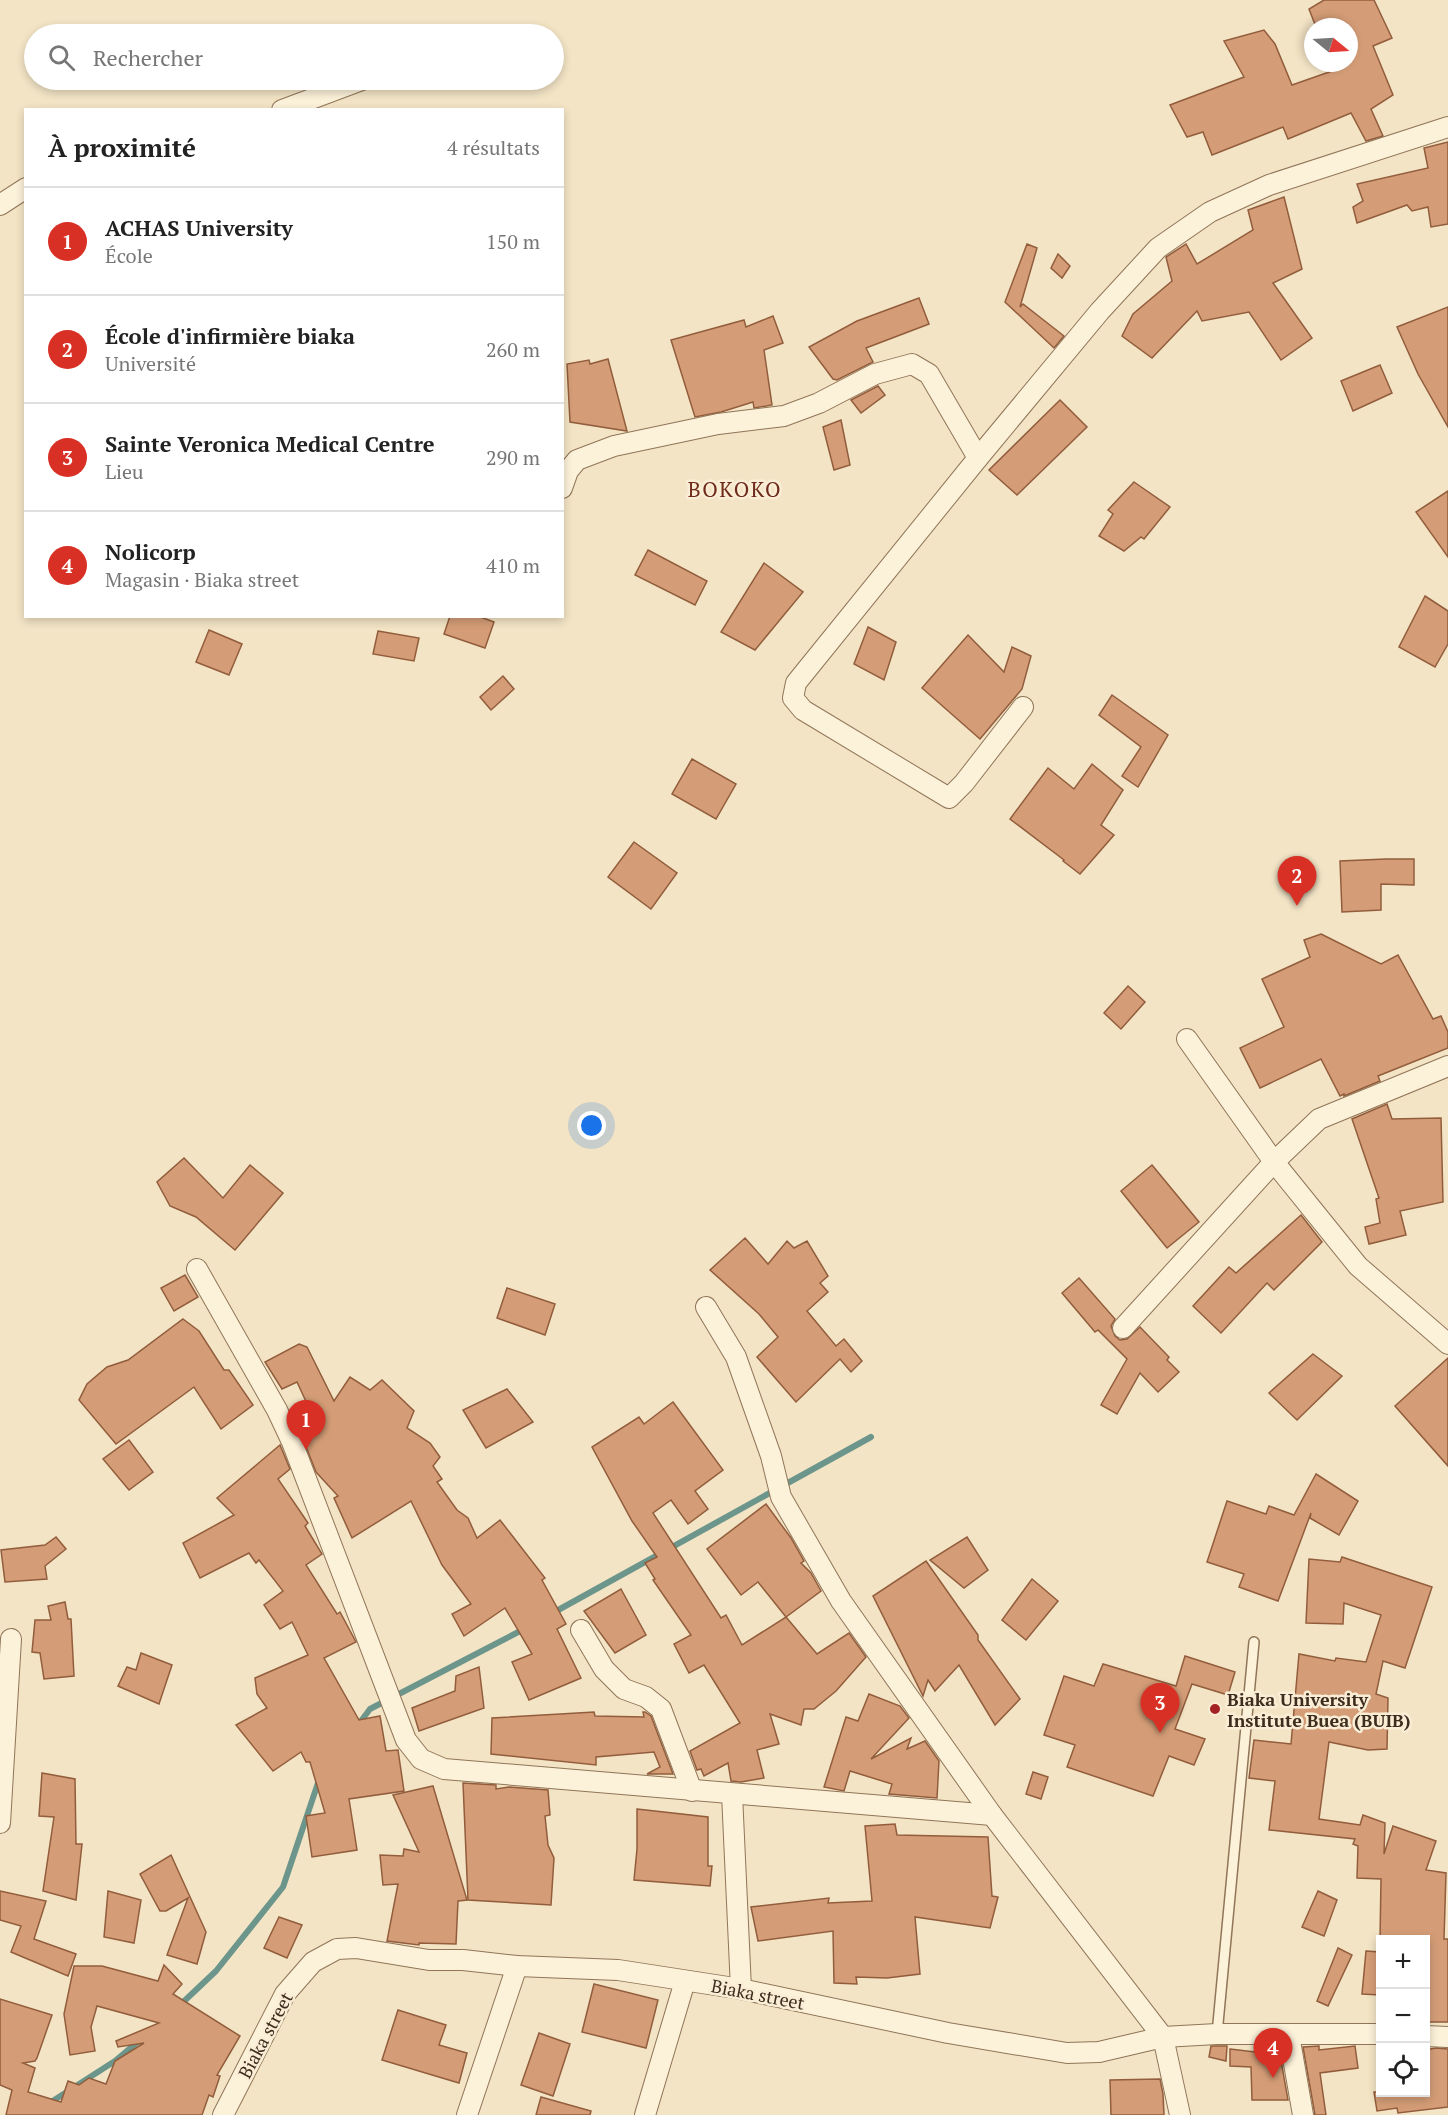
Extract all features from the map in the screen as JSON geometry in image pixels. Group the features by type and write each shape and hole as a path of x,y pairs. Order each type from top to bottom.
{"street":[{"path":"287,108 335,90"},
{"path":"1023,707 964,783 949,798 803,710 793,698 796,683 978,458 1100,311 1158,248 1210,212 1269,185 1448,127"},
{"path":"0,205 24,189"},
{"path":"564,482 568,471 577,460 614,446 718,424 784,416 819,404 875,374 912,364 929,374 978,458"},
{"path":"1187,1039 1274,1162 1358,1266 1448,1344"},
{"path":"1123,1328 1274,1162 1319,1119 1448,1066"},
{"path":"197,1269 277,1410 292,1442 406,1740 421,1759 444,1769 992,1815"},
{"path":"706,1307 736,1357 771,1456 781,1497 841,1601 992,1815 1163,2037 1180,2115"},
{"path":"581,1630 604,1669 624,1689 646,1697 661,1709 692,1791"},
{"path":"0,1822 11,1639"},
{"path":"732,1794 741,1989"},
{"name":"Biaka street","path":"223,2115 285,1994 313,1962 338,1949 356,1948 429,1960 618,1970 741,1989 948,2033 1067,2053 1099,2052 1163,2037 1217,2034 1376,2034"},
{"path":"467,2115 517,1966"},
{"path":"645,2115 686,1981"},
{"path":"1289,2035 1303,2115"},
{"path":"1430,2036 1448,2037"}],"lane":[{"path":"1217,2034 1254,1642"}],"building":[{"path":"1324,0 1374,0 1392,38 1373,46 1393,95 1371,109 1383,136 1366,141 1351,113 1288,139 1283,127 1212,155 1203,132 1187,137 1170,105 1244,77 1224,41 1264,30 1275,44 1292,85 1329,72 1358,72 1358,18 1312,18 1309,9"},
{"path":"1448,142 1448,224 1431,227 1428,207 1412,211 1407,205 1357,223 1353,207 1363,201 1357,184 1428,168 1424,148"},
{"path":"1284,197 1302,269 1273,283 1312,338 1281,360 1249,312 1202,321 1197,311 1152,358 1122,336 1133,314 1172,281 1166,257 1186,244 1197,264 1253,230 1248,210"},
{"path":"1027,244 1037,248 1020,307 1023,304 1064,336 1054,348 1005,302"},
{"path":"1058,254 1070,266 1062,278 1051,268"},
{"path":"919,298 929,324 866,348 873,362 837,380 833,379 809,347 857,321"},
{"path":"1448,307 1448,427 1418,374 1397,327"},
{"path":"773,316 783,343 764,350 772,405 754,408 753,402 695,417 671,340 744,320 746,327"},
{"path":"608,359 627,431 570,422 567,364 589,360 590,364"},
{"path":"1380,365 1392,393 1353,411 1341,381"},
{"path":"878,386 885,395 861,413 851,400"},
{"path":"1060,400 1087,427 1017,495 989,470"},
{"path":"841,420 850,465 834,470 823,427"},
{"path":"1134,482 1170,507 1144,539 1141,537 1124,551 1099,536 1113,514 1108,510"},
{"path":"1448,491 1448,557 1416,512"},
{"path":"648,550 707,581 695,605 635,575"},
{"path":"764,563 803,592 755,650 721,632"},
{"path":"1425,596 1448,611 1448,644 1435,667 1399,647"},
{"path":"449,618 483,618 494,622 485,648 444,634"},
{"path":"868,627 896,642 884,680 854,664"},
{"path":"209,630 242,644 229,675 196,662"},
{"path":"378,631 419,638 414,661 373,654"},
{"path":"968,635 1004,672 1012,647 1031,656 1022,689 980,739 922,688"},
{"path":"503,676 514,689 491,710 480,697"},
{"path":"1112,695 1168,735 1138,787 1122,776 1141,747 1099,715"},
{"path":"692,759 736,784 716,819 672,794"},
{"path":"1092,764 1123,790 1101,825 1114,835 1080,874 1010,819 1048,768 1074,789"},
{"path":"634,842 677,873 651,909 608,877"},
{"path":"1414,859 1414,885 1381,884 1381,910 1342,912 1340,861"},
{"path":"1321,934 1381,964 1398,955 1433,1019 1441,1016 1448,1032 1448,1048 1378,1076 1380,1081 1344,1096 1344,1094 1340,1096 1321,1059 1260,1088 1240,1048 1284,1027 1262,979 1310,957 1304,940"},
{"path":"1128,986 1145,1002 1121,1029 1104,1013"},
{"path":"1387,1104 1392,1119 1441,1118 1443,1202 1400,1211 1406,1235 1369,1244 1365,1227 1380,1223 1376,1199 1379,1198 1352,1119"},
{"path":"184,1158 223,1198 250,1165 283,1193 235,1250 196,1217 170,1206 157,1182"},
{"path":"1152,1165 1199,1222 1167,1248 1121,1191"},
{"path":"1301,1215 1322,1242 1274,1290 1267,1283 1221,1333 1193,1306 1229,1267 1236,1273"},
{"path":"745,1238 768,1264 787,1241 794,1248 807,1241 828,1276 820,1283 828,1292 807,1311 836,1346 844,1339 862,1361 851,1372 840,1359 796,1402 757,1357 778,1337 759,1314 710,1270"},
{"path":"185,1275 198,1297 174,1311 161,1288"},
{"path":"1079,1278 1115,1319 1111,1326 1115,1336 1120,1340 1127,1339 1140,1327 1169,1357 1167,1360 1179,1372 1158,1392 1140,1373 1117,1414 1101,1405 1127,1359 1098,1330 1095,1332 1062,1293"},
{"path":"507,1288 555,1304 545,1335 497,1318"},
{"path":"183,1319 199,1331 224,1370 229,1370 253,1405 221,1429 194,1387 116,1444 79,1400 87,1384 107,1367 128,1360"},
{"path":"299,1344 307,1347 334,1401 350,1377 370,1390 382,1380 414,1411 407,1428 430,1443 440,1457 433,1466 442,1479 437,1482 457,1510 468,1518 477,1538 500,1520 545,1578 542,1580 566,1624 557,1629 581,1678 529,1700 512,1662 532,1654 505,1608 464,1636 452,1614 471,1604 442,1565 411,1501 352,1538 334,1498 338,1496 316,1472 301,1434 315,1421 297,1382 282,1389 265,1362"},
{"path":"1313,1354 1342,1376 1297,1420 1269,1393"},
{"path":"1448,1358 1448,1466 1395,1406"},
{"path":"507,1389 533,1422 486,1448 463,1410"},
{"path":"673,1402 723,1470 695,1491 708,1509 688,1524 671,1500 653,1513 721,1618 726,1615 742,1645 786,1617 817,1654 849,1633 866,1657 836,1691 814,1709 804,1709 801,1725 770,1714 779,1744 757,1750 764,1778 741,1782 731,1781 728,1763 704,1776 701,1769 697,1770 690,1751 740,1723 704,1665 689,1673 674,1644 691,1635 653,1580 655,1579 645,1563 657,1557 632,1521 592,1447 639,1417 644,1424"},
{"path":"129,1440 153,1472 129,1490 103,1459"},
{"path":"280,1445 290,1469 278,1479 308,1523 305,1526 322,1554 306,1565 337,1614 340,1612 356,1642 324,1658 359,1720 380,1716 386,1751 398,1750 404,1791 349,1799 357,1850 312,1857 306,1816 325,1813 310,1762 306,1762 301,1752 273,1771 236,1725 267,1708 257,1694 255,1678 308,1655 292,1622 280,1629 264,1605 283,1591 259,1560 256,1563 249,1553 200,1578 183,1543 234,1515 217,1498"},
{"path":"1316,1474 1358,1501 1339,1535 1310,1518 1311,1513 1278,1601 1239,1587 1244,1574 1207,1562 1227,1501 1266,1514 1269,1506 1294,1515"},
{"path":"766,1504 791,1538 804,1561 801,1563 811,1573 821,1591 786,1617 758,1582 741,1595 707,1549"},
{"path":"56,1537 66,1549 45,1566 47,1579 5,1582 1,1550 45,1545"},
{"path":"967,1537 988,1570 964,1588 930,1560"},
{"path":"1342,1557 1432,1587 1405,1668 1383,1661 1376,1694 1388,1698 1387,1749 1368,1750 1329,1742 1319,1819 1360,1825 1363,1815 1385,1823 1384,1854 1393,1826 1436,1841 1426,1870 1446,1873 1444,1939 1448,1939 1448,2022 1430,2022 1430,1935 1380,1935 1381,1879 1357,1878 1358,1846 1353,1844 1355,1839 1269,1830 1275,1781 1249,1778 1254,1740 1291,1744 1299,1654 1335,1661 1336,1658 1366,1662 1381,1615 1344,1603 1343,1624 1306,1623 1309,1559 1340,1562"},
{"path":"926,1561 1020,1699 995,1725 959,1665 935,1691 928,1680 923,1696 873,1596"},
{"path":"1032,1579 1058,1601 1026,1640 1002,1620"},
{"path":"621,1589 646,1635 615,1653 584,1611"},
{"path":"65,1602 68,1619 71,1619 74,1676 44,1679 40,1653 32,1652 35,1620 51,1620 48,1606"},
{"path":"141,1653 172,1665 159,1704 118,1686 127,1667 136,1670"},
{"path":"1185,1656 1235,1672 1228,1695 1192,1684 1175,1729 1205,1739 1194,1765 1169,1756 1153,1796 1067,1767 1075,1745 1044,1735 1064,1676 1094,1686 1103,1664 1176,1686"},
{"path":"479,1667 484,1708 419,1731 412,1708 455,1691 456,1676"},
{"path":"869,1694 900,1706 909,1718 871,1759 911,1738 907,1749 925,1741 939,1761 937,1798 889,1794 892,1784 850,1771 844,1791 824,1787 846,1717 858,1721"},
{"path":"594,1712 595,1716 644,1717 643,1712 645,1712 651,1716 673,1774 647,1774 660,1767 654,1752 596,1757 596,1765 491,1754 492,1718"},
{"path":"1033,1772 1048,1777 1041,1799 1026,1794"},
{"path":"42,1773 75,1779 76,1844 82,1844 76,1900 43,1891 54,1817 39,1816"},
{"path":"463,1783 496,1785 496,1789 509,1787 548,1790 550,1815 545,1816 548,1845 554,1858 551,1905 468,1900"},
{"path":"433,1786 467,1900 458,1901 456,1944 419,1943 419,1945 387,1941 398,1884 383,1885 380,1855 403,1856 404,1849 419,1852 393,1795"},
{"path":"637,1809 708,1817 708,1866 712,1866 710,1886 634,1880"},
{"path":"895,1824 897,1835 988,1837 992,1896 998,1897 990,1928 915,1917 920,1974 887,1978 856,1977 857,1984 834,1983 833,1931 758,1941 751,1907 829,1898 828,1903 872,1901 865,1826"},
{"path":"171,1855 206,1932 197,1964 167,1955 188,1898 166,1911 160,1911 140,1874"},
{"path":"0,1891 46,1901 34,1939 76,1954 68,1976 11,1952 21,1926 0,1920"},
{"path":"108,1891 141,1900 134,1943 104,1937"},
{"path":"1318,1891 1337,1900 1324,1936 1302,1927"},
{"path":"279,1917 302,1925 287,1958 264,1948"},
{"path":"1338,1948 1352,1955 1328,2006 1317,2001"},
{"path":"1366,1951 1376,1952 1376,1995 1362,1994"},
{"path":"164,1965 182,1984 173,1994 240,2036 217,2075 220,2076 213,2097 209,2095 202,2115 6,2115 12,2090 0,2085 0,1999 52,2015 37,2058 35,2061 23,2063 35,2068 28,2092 61,2102 68,2081 79,2085 89,2078 106,2084 115,2061 144,2043 118,2047 116,2041 159,2023 97,2006 91,2027 95,2051 70,2055 64,2014 74,1966 102,1966 158,1981"},
{"path":"594,1984 658,2000 646,2048 582,2032"},
{"path":"398,2010 446,2025 439,2045 467,2053 459,2083 382,2060"},
{"path":"539,2033 570,2044 553,2096 521,2085"},
{"path":"1211,2046 1227,2046 1226,2061 1209,2057"},
{"path":"1319,2046 1319,2050 1355,2046 1358,2068 1320,2073 1326,2115 1315,2115 1303,2047"},
{"path":"1230,2049 1280,2055 1288,2100 1252,2100 1251,2067 1230,2066"},
{"path":"1430,2049 1448,2049 1448,2107 1398,2113 1397,2108 1377,2111 1374,2092 1376,2092 1376,2097 1430,2097"},
{"path":"1160,2079 1164,2115 1111,2115 1110,2080"},
{"path":"541,2097 591,2111 590,2115 536,2115"}],"waterway":[{"path":"551,1614 871,1437"},
{"path":"358,1725 370,1709 524,1629"},
{"path":"179,2006 216,1971 283,1887 320,1777"},
{"path":"51,2115 48,2104 115,2061 140,2040"}],"place":[{"name":"École d'infirmière biaka","path":"1297,906"},
{"name":"ACHAS University","path":"306,1450"},
{"name":"Biaka University Institute Buea (BUIB)","path":"1215,1709"},
{"name":"Sainte Veronica Medical Centre","path":"1160,1733"},
{"name":"Nolicorp","path":"1273,2078"}],"district":[{"name":"BOKOKO","path":"735,489"}]}
